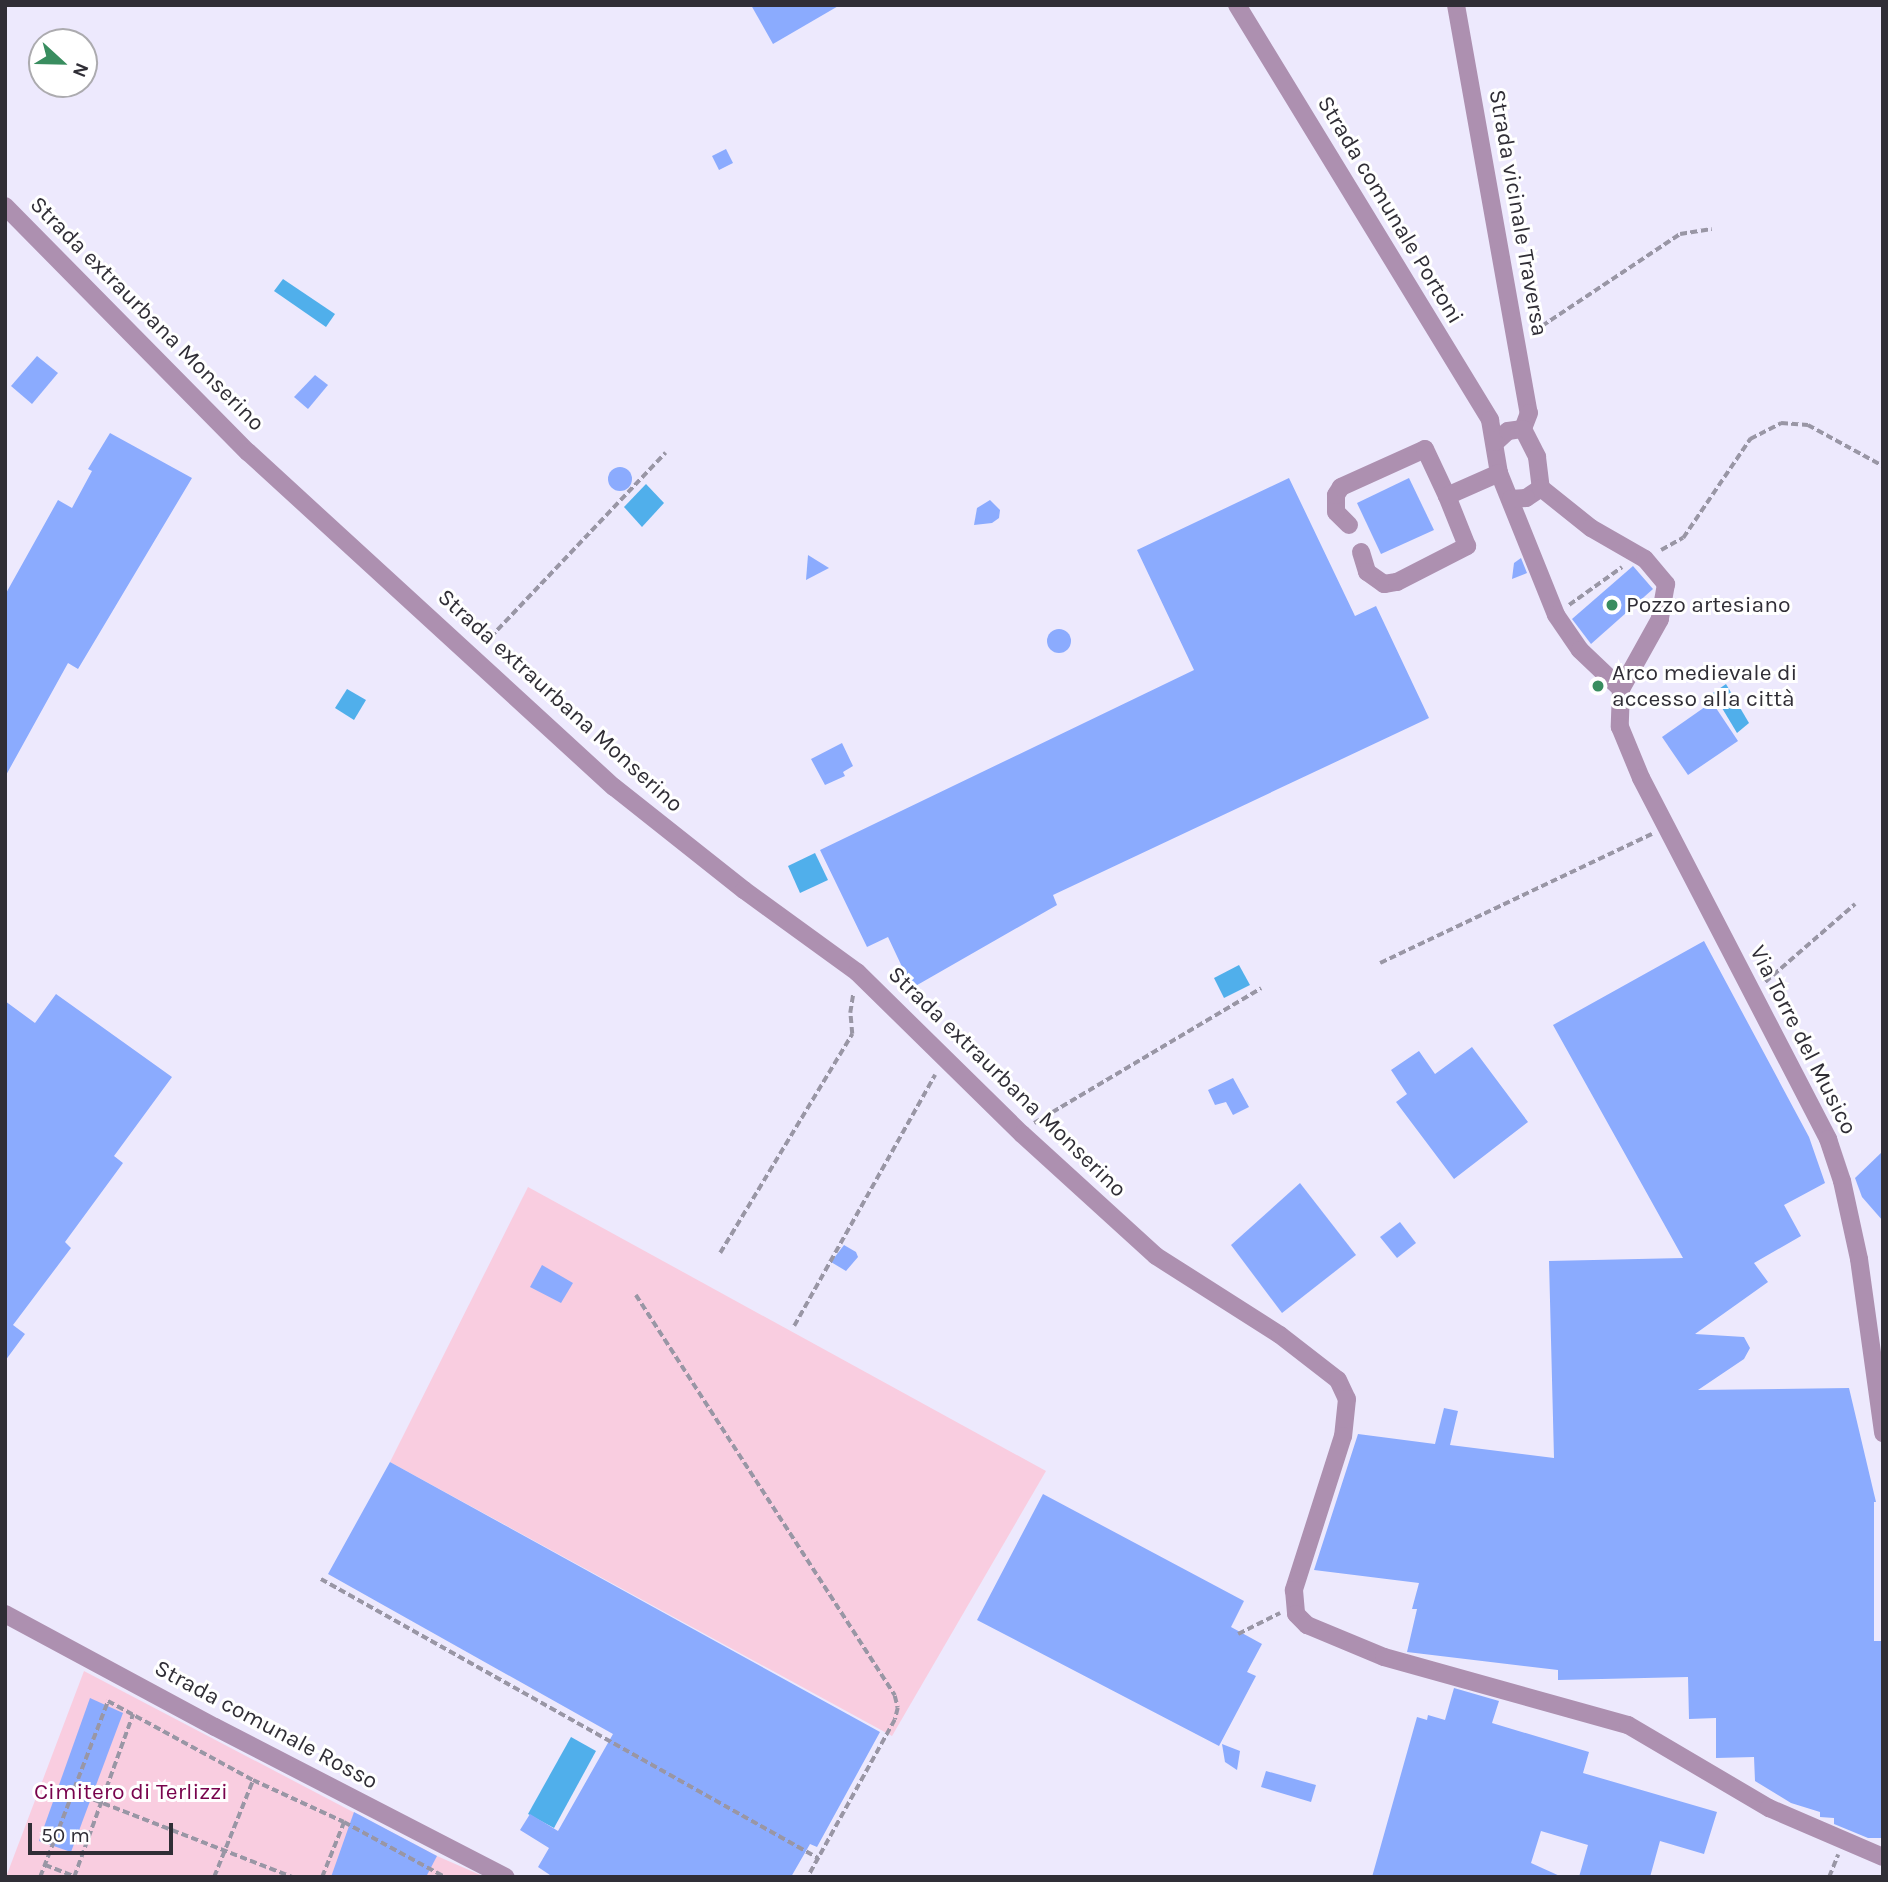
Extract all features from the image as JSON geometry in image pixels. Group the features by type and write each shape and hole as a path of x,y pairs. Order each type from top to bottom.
{"street":[{"name":"Strada comunale Portoni","path":"1237,5 1490,420 1496,442 1499,473 1556,615"},
{"name":"Strada vicinale Traversa","path":"1456,5 1529,413 1523,429"},
{"name":"Strada extraurbana Monserino","path":"5,206 248,452 614,787 744,890 857,972 1022,1134 1156,1256 1280,1335 1338,1380 1347,1399 1343,1436 1294,1591 1296,1614"},
{"path":"1496,442 1508,431 1523,429 1537,457 1541,488 1591,528 1645,559"},
{"path":"1349,525 1336,512 1335,502 1341,486 1425,449 1467,546 1397,582 1384,584 1367,572 1361,552"},
{"path":"1447,496 1499,473"},
{"path":"1511,499 1527,498 1541,488"},
{"name":"Via Torre del Musico","path":"1645,559 1666,584 1660,619 1620,689 1620,727 1667,827 1828,1139 1842,1181 1859,1259 1879,1421 1883,1433"},
{"path":"1556,615 1580,650 1620,689"},
{"name":"Strada comunale Rosso","path":"5,1614 215,1727 506,1877"},
{"path":"1296,1614 1307,1625 1384,1657 1628,1725 1769,1808 1883,1857"}],"path":[{"path":"1517,343 1680,234 1712,229"},
{"path":"1556,615 1628,562 1645,559 1683,538 1750,439 1781,423 1808,425 1883,466"},
{"path":"472,657 665,453"},
{"path":"1380,963 1667,827"},
{"path":"1753,993 1855,904"},
{"path":"720,1253 852,1034 850,1013 857,972"},
{"path":"1022,1134 1041,1116 1261,988"},
{"path":"794,1326 945,1058"},
{"path":"636,1295 895,1696 898,1708 895,1720 808,1877"},
{"path":"321,1579 818,1858"},
{"path":"1238,1634 1283,1612 1296,1614"},
{"path":"40,1877 108,1701 253,1780 344,1822 446,1877"},
{"path":"45,1865 75,1876 134,1714"},
{"path":"214,1877 253,1780"},
{"path":"74,1792 292,1877"},
{"path":"322,1877 344,1822"}],"green space":[{"path":"528,1187 1046,1471 892,1736 390,1462"},
{"name":"Cimitero di Terlizzi","path":"84,1671 437,1856 485,1877 6,1877"}],"water":[{"path":"283,279 335,314 326,327 274,291"},
{"path":"646,484 664,503 642,527 624,507"},
{"path":"1726,684 1749,723 1737,733 1713,693"},
{"path":"347,689 366,700 354,720 335,708"},
{"path":"815,853 828,880 800,893 788,866"},
{"path":"1239,965 1250,985 1224,998 1214,978"},
{"path":"571,1737 596,1751 554,1828 528,1814"}],"building":[{"path":"751,5 840,5 773,44"},
{"path":"726,149 733,163 719,170 712,156"},
{"path":"37,356 58,373 32,404 11,386"},
{"path":"315,375 328,385 308,409 294,397"},
{"path":"110,433 192,478 78,669 68,663 5,777 5,595 58,500 72,508 92,471 88,469"},
{"path":"620,467 629,470 632,479 629,488 620,491 611,488 608,479 611,470"},
{"path":"1289,478 1355,616 1376,606 1429,718 1053,895 1057,905 912,988 888,937 867,947 820,850 1194,670 1137,550"},
{"path":"1409,478 1434,530 1381,554 1357,503"},
{"path":"990,500 1000,510 999,518 992,523 974,525 977,508"},
{"path":"808,555 829,568 806,580"},
{"path":"1521,558 1527,573 1512,579 1514,563"},
{"name":"Pozzo artesiano","path":"1633,566 1653,589 1591,644 1572,619"},
{"path":"1059,629 1068,632 1071,641 1068,650 1059,653 1050,650 1047,641 1050,632"},
{"path":"1712,702 1738,741 1688,775 1662,737"},
{"path":"842,743 853,766 843,772 845,776 825,785 811,759"},
{"path":"1704,941 1809,1137 1825,1183 1784,1205 1801,1236 1754,1263 1768,1282 1695,1334 1744,1337 1750,1348 1744,1359 1698,1390 1849,1388 1876,1502 1874,1641 1883,1641 1883,1838 1868,1838 1834,1824 1834,1818 1820,1817 1820,1812 1791,1803 1755,1781 1754,1757 1716,1758 1716,1718 1689,1719 1688,1677 1558,1680 1558,1670 1407,1652 1417,1609 1412,1609 1419,1583 1314,1570 1358,1434 1435,1444 1444,1408 1458,1411 1450,1445 1554,1458 1549,1261 1683,1258 1553,1025"},
{"path":"56,994 172,1077 114,1156 123,1163 65,1242 71,1248 13,1325 25,1334 5,1361 5,1001 35,1023"},
{"path":"1472,1047 1528,1122 1454,1179 1396,1102 1407,1094 1391,1070 1419,1051 1435,1074"},
{"path":"1233,1078 1249,1107 1233,1115 1226,1102 1215,1105 1208,1090"},
{"path":"1883,1151 1883,1221 1862,1197 1855,1178"},
{"path":"1300,1183 1356,1255 1282,1313 1231,1245"},
{"path":"1400,1222 1416,1243 1397,1258 1380,1237"},
{"path":"844,1245 856,1252 858,1257 846,1271 831,1262"},
{"path":"542,1265 573,1283 561,1303 530,1287"},
{"path":"390,1462 880,1732 817,1847 810,1844 791,1877 553,1877 538,1867 549,1848 520,1830 530,1814 558,1831 613,1734 328,1574"},
{"path":"1043,1494 1244,1601 1231,1627 1262,1644 1247,1672 1256,1676 1219,1746 977,1620"},
{"path":"1454,1688 1499,1701 1492,1723 1589,1752 1583,1773 1717,1812 1704,1854 1660,1841 1650,1877 1579,1877 1588,1845 1541,1831 1531,1863 1562,1877 1372,1877 1417,1717 1427,1720 1428,1715 1445,1720"},
{"path":"90,1698 123,1713 71,1852 39,1841"},
{"path":"1222,1744 1240,1751 1237,1770 1225,1762"},
{"path":"1266,1771 1316,1785 1311,1802 1261,1787"},
{"path":"354,1812 437,1856 426,1877 331,1877"}],"place":[{"name":"Pozzo artesiano","path":"1612,605"},
{"name":"Arco medievale di accesso alla città","path":"1598,686"}]}
